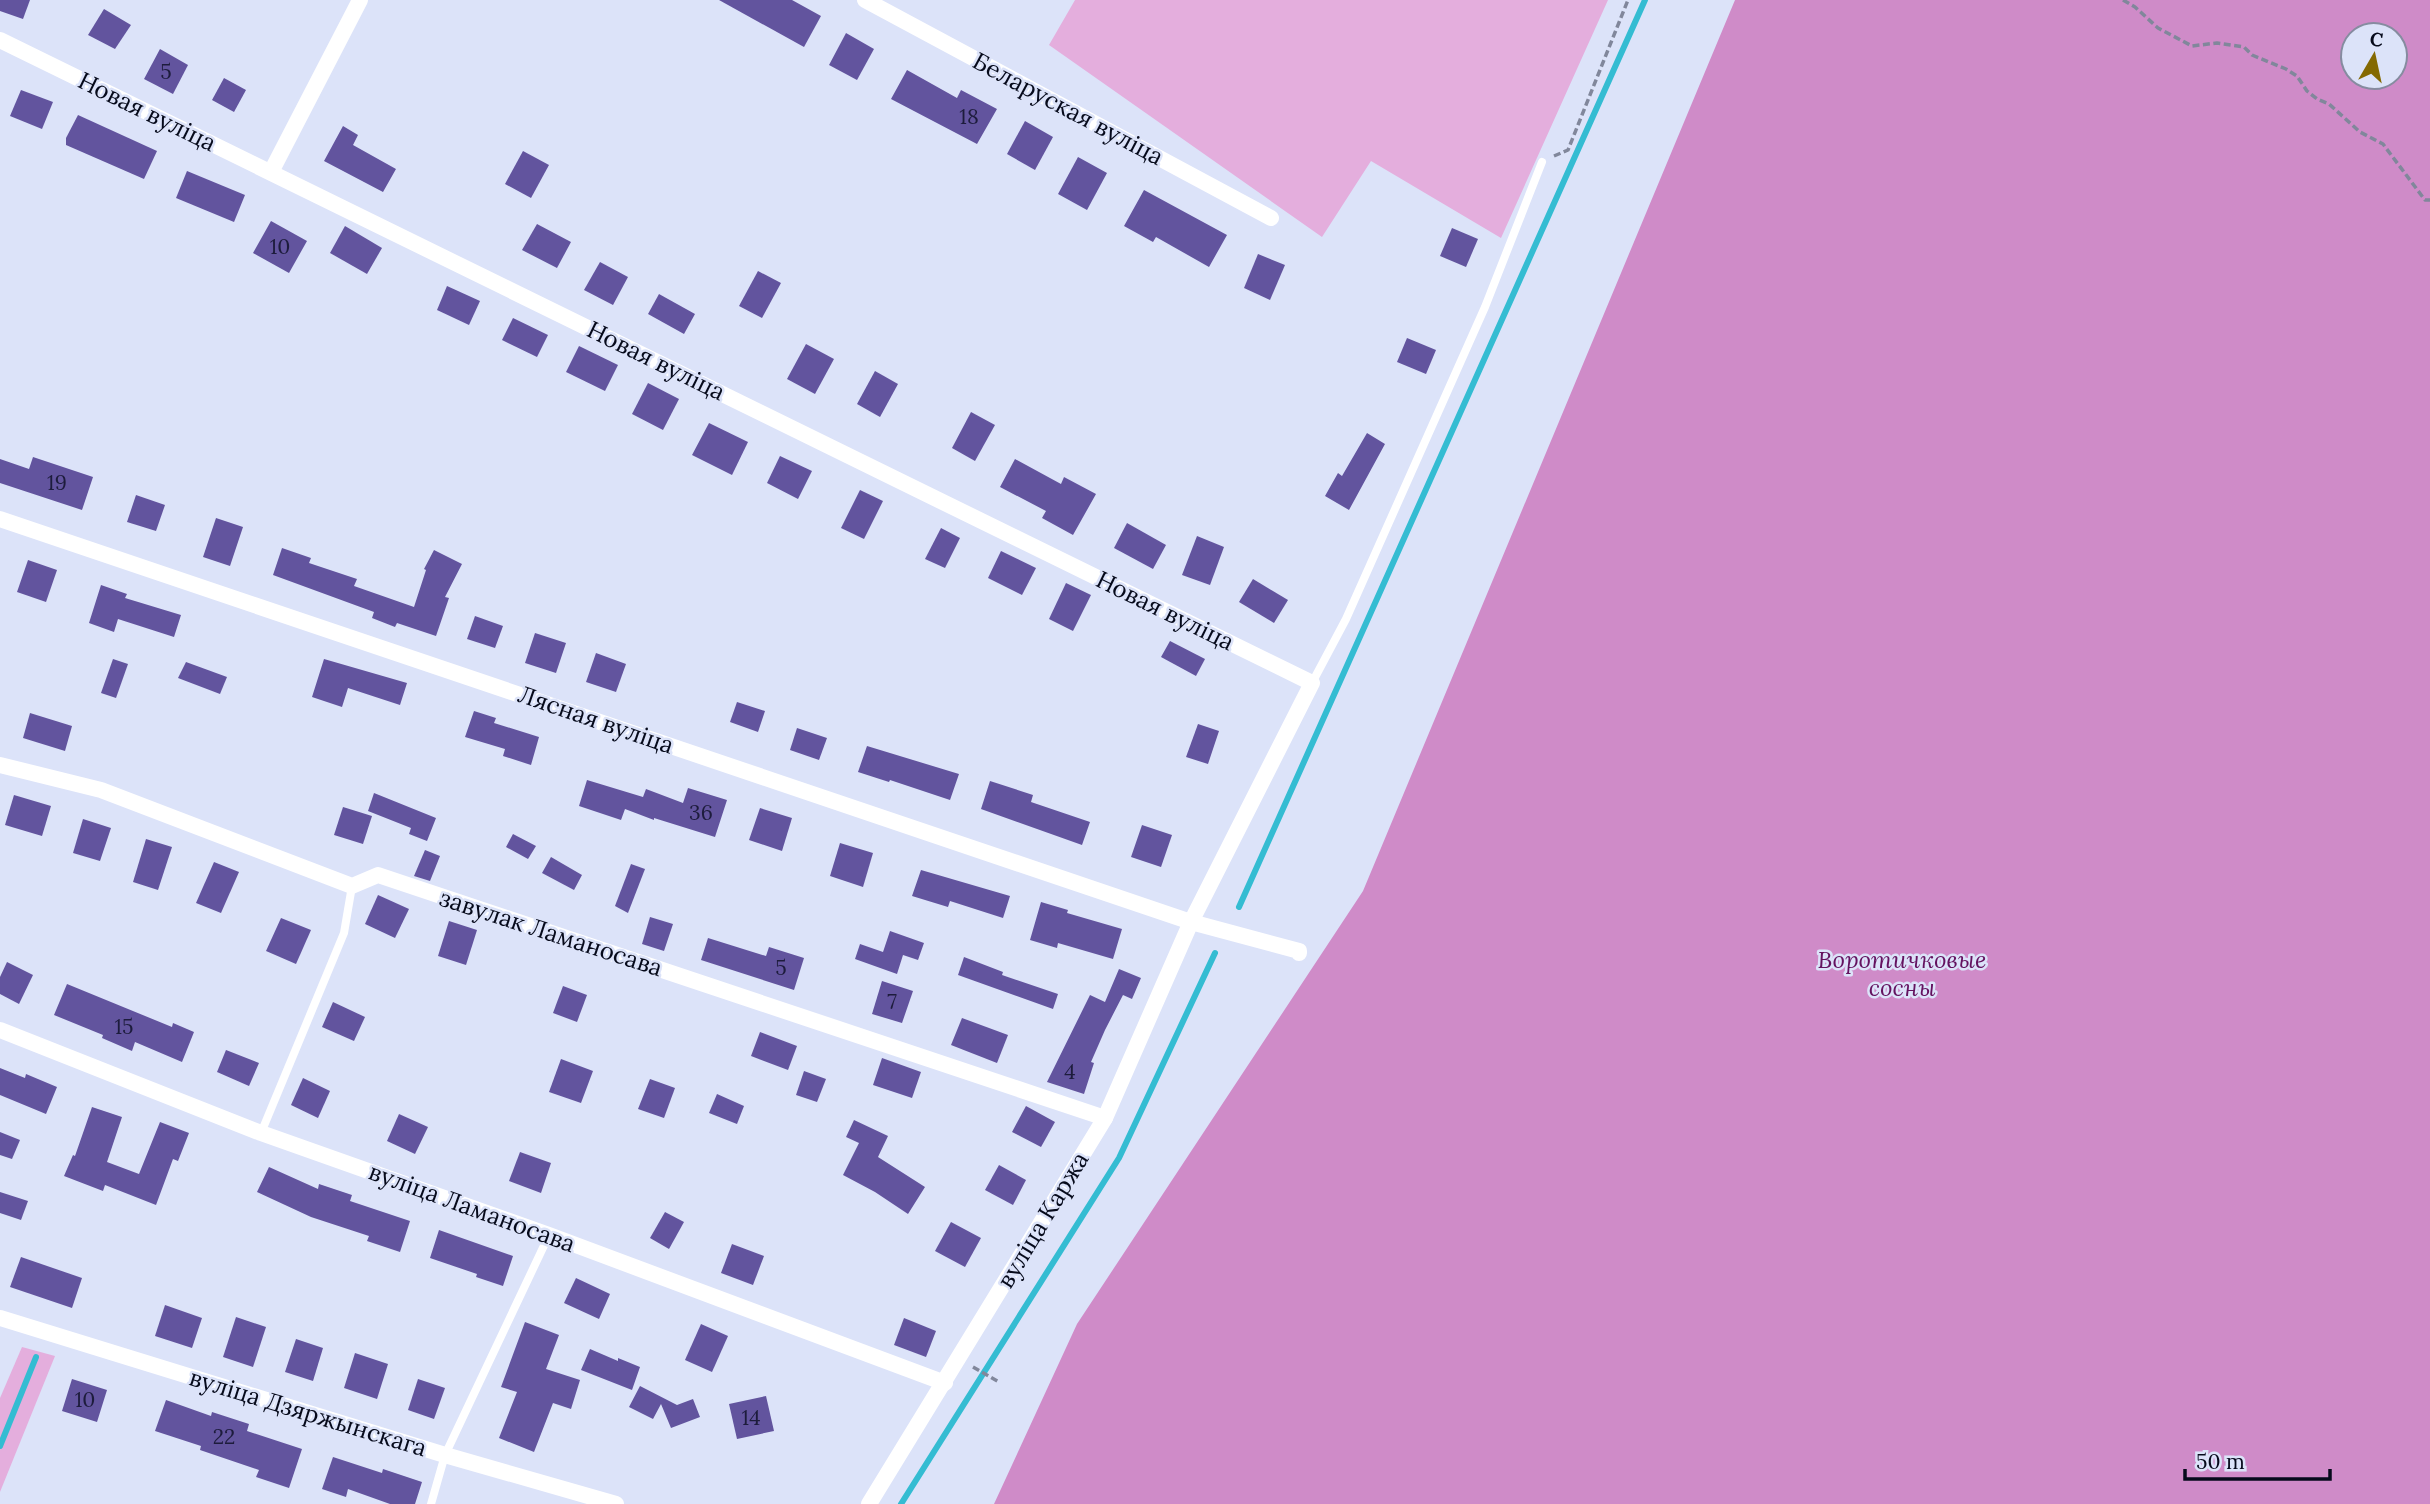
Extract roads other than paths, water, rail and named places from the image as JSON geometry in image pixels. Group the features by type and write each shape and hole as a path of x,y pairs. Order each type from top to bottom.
{"street":[{"path":"271,172 360,0"},
{"name":"Беларуская вуліца","path":"865,0 1271,218"},
{"name":"Новая вуліца","path":"0,40 1312,683"},
{"name":"Лясная вуліца","path":"0,519 1191,922 1299,953"},
{"path":"1191,922 1312,683"},
{"path":"0,765 101,790 352,887"},
{"name":"завулак Ламаносава","path":"352,887 378,875 1105,1118"},
{"name":"вуліца Каржа","path":"869,1504 1105,1118 1191,922"},
{"name":"вуліца Ламаносава","path":"0,1030 261,1133 549,1235 945,1382"},
{"name":"вуліца Дзяржынскага","path":"0,1318 445,1455 617,1504"}],"lane":[{"path":"1312,683 1346,619 1485,307 1542,162"},
{"path":"261,1133 344,933 352,887"},
{"path":"431,1504 445,1455 549,1235"}],"waterway":[{"path":"1239,907 1645,0"},
{"path":"901,1504 1119,1158 1215,953"},
{"path":"0,1446 36,1357"}],"park label":[{"name":"Воротичковые сосны","path":"1902,974"}]}
